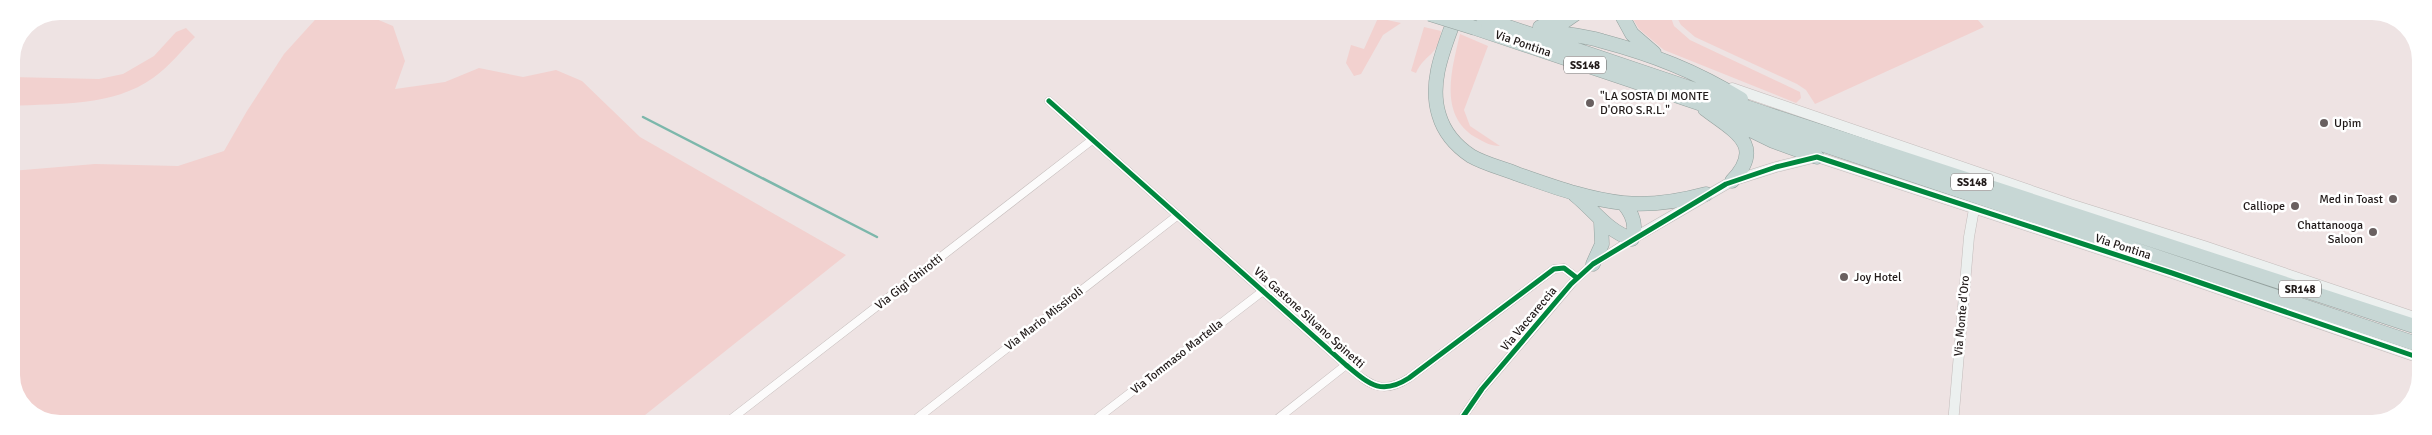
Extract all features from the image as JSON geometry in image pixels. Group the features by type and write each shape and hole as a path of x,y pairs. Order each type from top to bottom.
{"highway":[{"path":"1454,20 1439,64 1435,86 1437,108 1446,130 1459,146 1474,157 1573,193 1623,203 1663,202 1706,194"},
{"name":"Via Pontina","path":"1477,20 1694,101 2164,258"},
{"name":"Via Pontina","path":"1478,20 2180,250"},
{"path":"1484,20 1602,41 1662,60 1704,77 1764,113"},
{"path":"1532,28 1560,23 1565,20"},
{"path":"1624,20 1632,34 1662,60"},
{"path":"1694,101 1759,135 1818,158"},
{"path":"1694,101 1739,135 1746,144 1747,160 1732,181"},
{"path":"1573,193 1592,209 1601,222 1616,233 1632,239 1634,220 1623,203"},
{"path":"1593,264 1602,244 1601,222"},
{"name":"SR148","path":"2180,250 2412,325"},
{"name":"SR148","path":"2164,258 2412,342"}],"street":[{"name":"Via Pontina","path":"1704,77 1774,104 2412,316"},
{"name":"Via Gastone Silvano Spinetti","path":"1049,101 1346,365 1372,385 1386,388 1397,385 1409,378 1552,270 1564,268 1577,278"},
{"name":"Via Gigi Ghirotti","path":"736,415 1092,140"},
{"name":"Via Pontina","path":"1818,158 2412,355"},
{"name":"Via Vaccareccia","path":"1464,415 1482,389 1577,278 1593,264 1706,194 1732,181 1776,166 1818,158"},
{"name":"Via Monte d'Oro","path":"1954,415 1974,209"},
{"name":"Via Mario Missiroli","path":"922,415 1178,215"},
{"name":"Via Tommaso Martella","path":"1103,415 1263,290"},
{"path":"1282,415 1346,365"}],"shaded area":[{"path":"315,20 379,20 393,26 405,61 395,89 445,82 479,68 523,77 556,70 582,81 640,137 846,255 645,415 54,415 35,407 25,395 20,378 20,170 95,164 178,166 224,151 284,54"},
{"path":"1377,20 1401,23 1383,35 1361,74 1354,76 1346,63 1351,45 1364,49"},
{"path":"1634,20 1672,20 1674,26 1690,40 1800,92 1801,98 1796,103 1664,50 1639,29"},
{"path":"1678,20 1978,20 1984,27 1815,104 1806,90 1797,84 1695,37 1681,25"},
{"path":"1424,27 1441,31 1440,39 1435,50 1423,62 1416,73 1411,71"},
{"path":"186,28 195,37 164,69 137,87 103,99 85,102 20,106 20,77 99,79 123,74 154,56 176,32"},
{"path":"1460,34 1488,46 1464,110 1470,126 1500,146 1484,142 1475,137 1463,127 1456,116 1452,104 1451,76"}],"waterway":[{"path":"643,117 877,237"}],"cycle path":[{"path":"1049,101 1346,365 1362,378 1376,385 1383,387 1391,386 1409,378 1554,269 1564,268 1577,278"},
{"path":"1464,415 1482,389 1571,284 1593,264 1726,184 1776,167 1817,157 2172,273 2412,355"}],"place":[{"name":"\"LA SOSTA DI MONTE D'ORO S.R.L.\"","path":"1590,103"},
{"name":"Upim","path":"2324,123"},
{"name":"Med in Toast","path":"2393,199"},
{"name":"Calliope","path":"2295,206"},
{"name":"Chattanooga Saloon","path":"2373,232"},
{"name":"Joy Hotel","path":"1844,277"}]}
